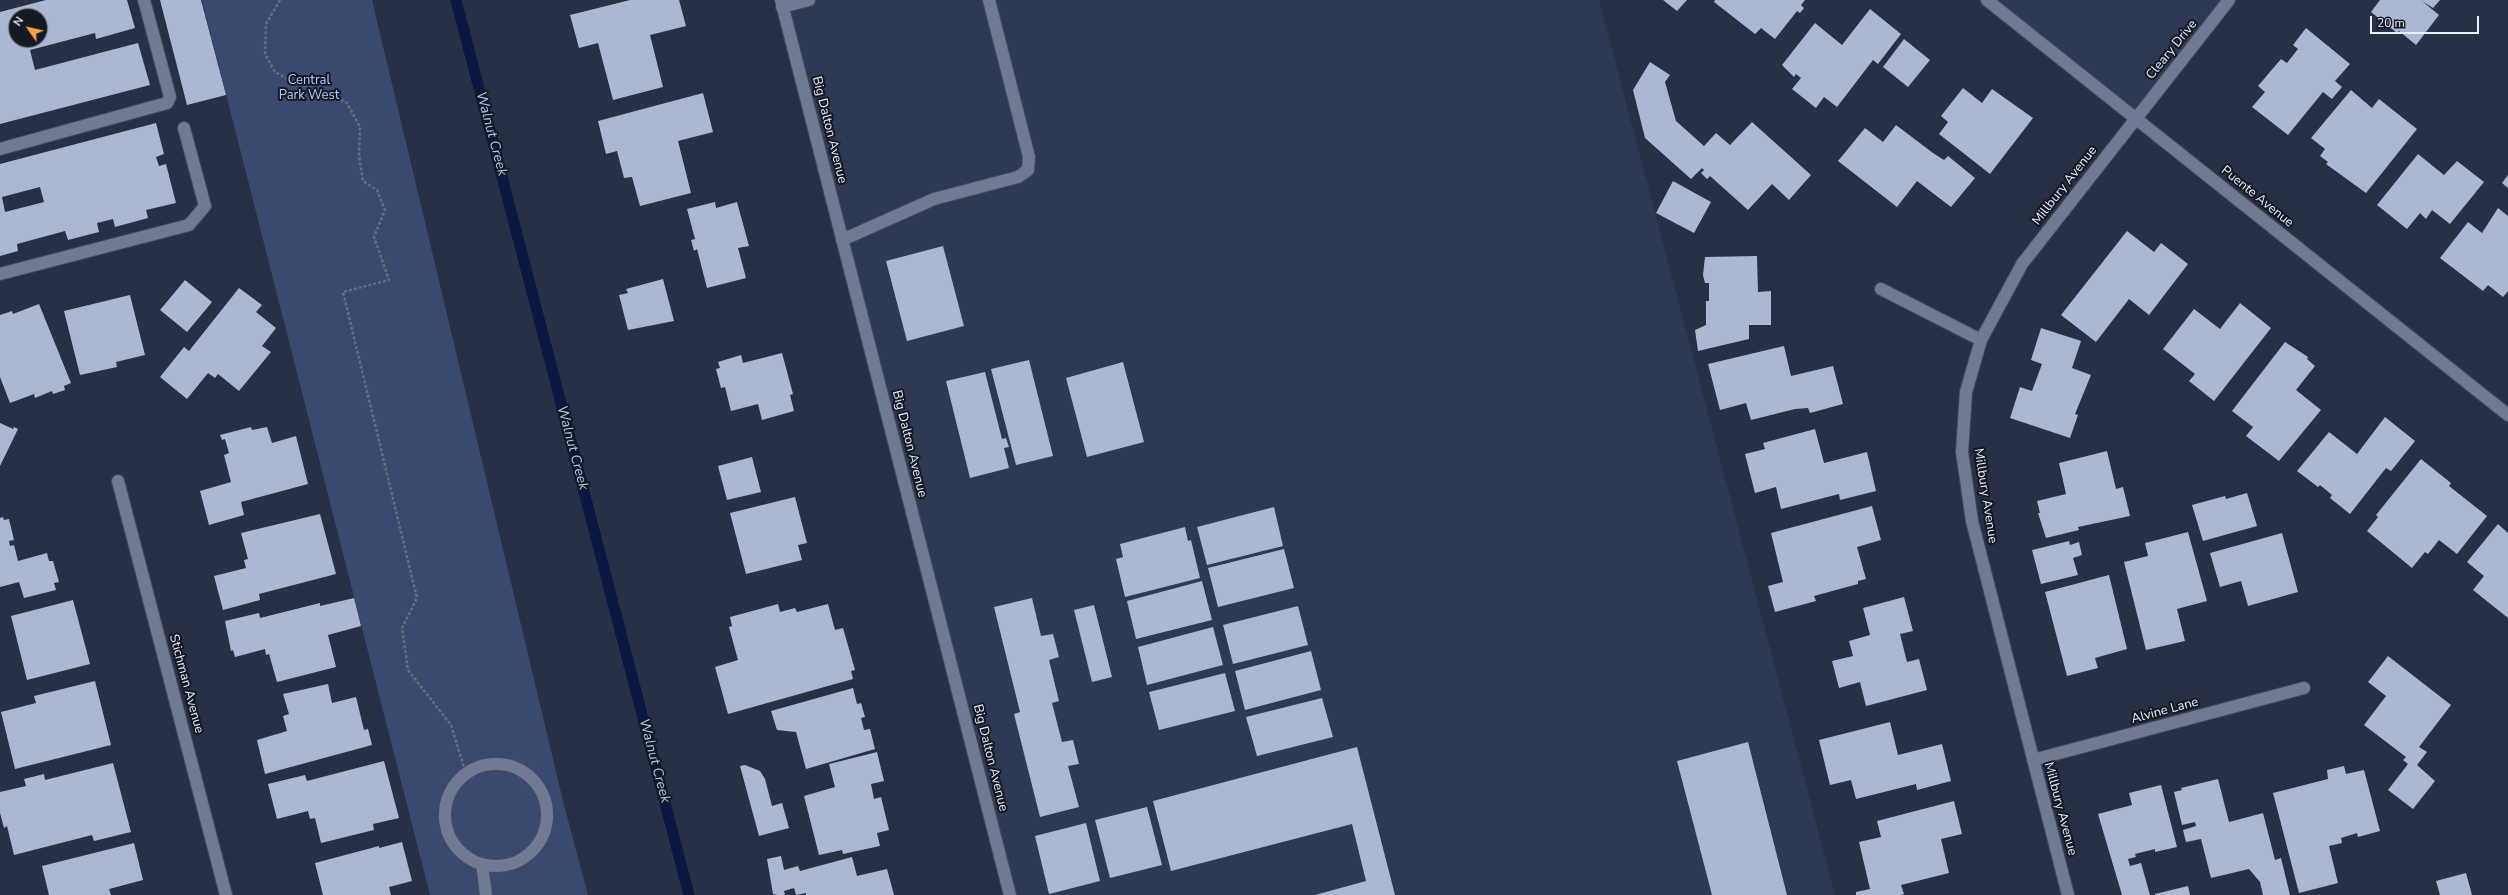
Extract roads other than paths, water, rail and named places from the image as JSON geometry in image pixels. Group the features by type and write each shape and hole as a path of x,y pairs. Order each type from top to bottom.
{"street":[{"path":"0,149 167,103 170,97 144,0"},
{"path":"782,3 809,0"},
{"path":"842,240 934,199 1018,177 1028,170 1029,158 989,0"},
{"name":"Puente Avenue","path":"1987,0 2508,415"},
{"name":"Cleary Drive","path":"2136,118 2230,0"},
{"name":"Big Dalton Avenue","path":"782,3 1010,895"},
{"name":"Millbury Avenue","path":"2068,895 1972,521 1962,452 1966,392 1981,340 2022,264 2136,118"},
{"path":"0,274 189,225 205,206 184,128"},
{"path":"1881,288 1981,340"},
{"name":"Stichman Avenue","path":"118,481 226,895"},
{"name":"Alvine Lane","path":"2033,760 2304,688"},
{"path":"504,763 521,769 537,784 543,794 547,810 546,826 540,842 529,854 514,862 498,866 482,864 466,857 454,844 447,829 444,812 448,795 458,780 471,770 487,764 504,763"},
{"path":"482,864 486,895"}],"waterway":[{"name":"Walnut Creek","path":"456,0 689,895"}],"park label":[{"name":"Central Park West","path":"309,88"}]}
